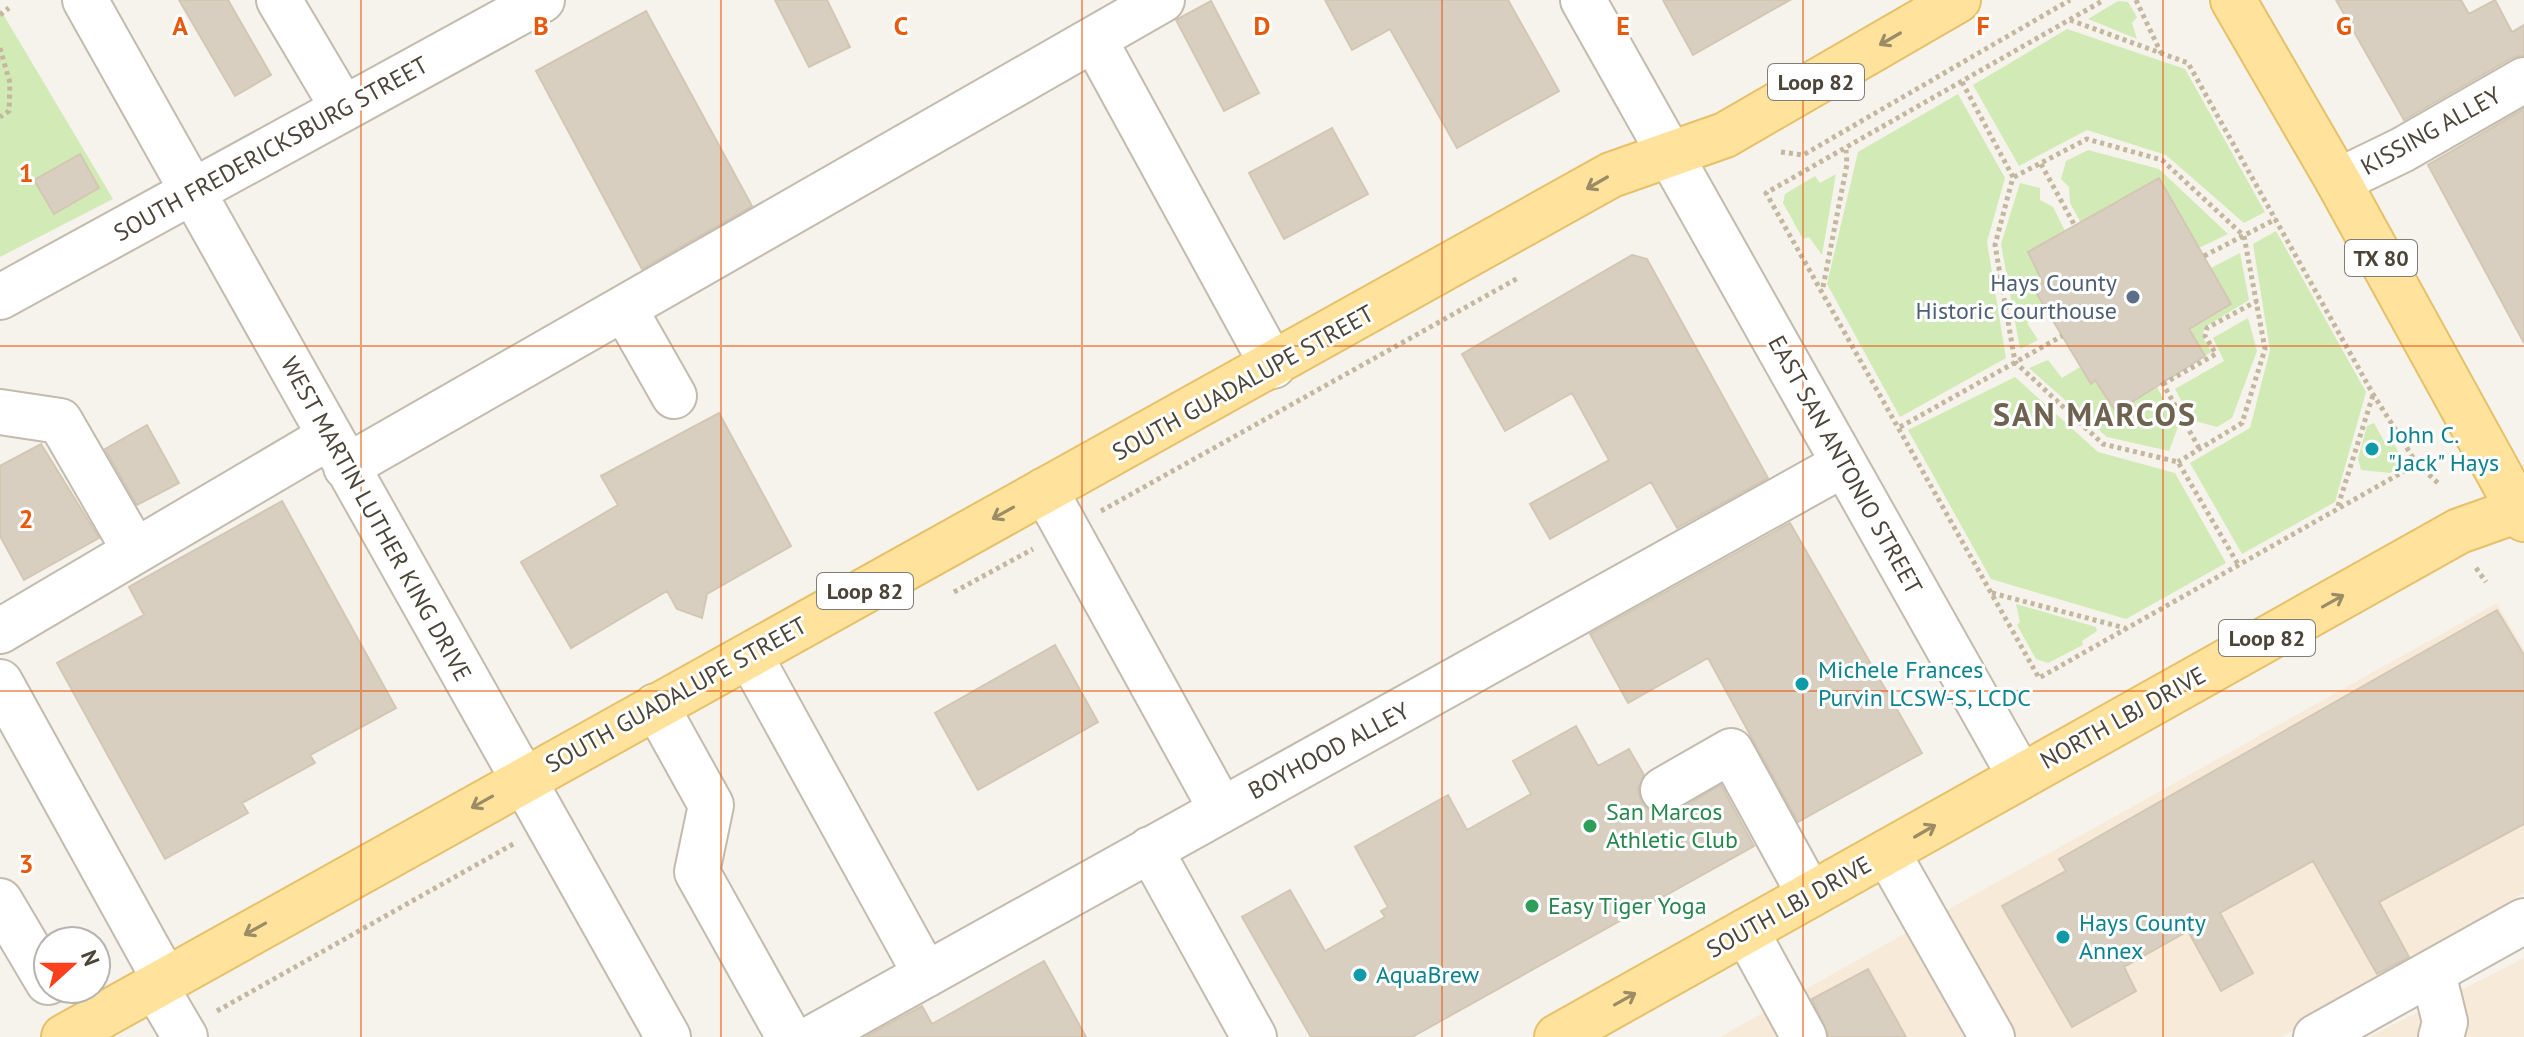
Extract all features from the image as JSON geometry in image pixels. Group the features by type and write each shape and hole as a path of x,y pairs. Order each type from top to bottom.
{"main road":[{"name":"Loop 82","path":"1670,155 1725,135 1958,0"},
{"name":"TX 80","path":"2233,0 2523,513"},
{"name":"SOUTH GUADALUPE STREET","path":"70,1034 1611,175 1670,155"},
{"name":"NORTH LBJ DRIVE","path":"2020,776 2459,531 2523,513"},
{"name":"SOUTH LBJ DRIVE","path":"1557,1037 2020,776"}],"street":[{"name":"WEST MARTIN LUTHER KING DRIVE","path":"85,0 668,1037"},
{"path":"279,0 343,108"},
{"name":"SOUTH FREDERICKSBURG STREET","path":"0,297 194,194 343,108 542,0"},
{"path":"0,631 135,551 624,308 1162,0"},
{"name":"EAST SAN ANTONIO STREET","path":"1583,0 2020,776"},
{"path":"1094,39 1273,366"},
{"name":"KISSING ALLEY","path":"2338,181 2402,150 2524,80"},
{"path":"624,308 674,396"},
{"path":"0,412 60,421 135,551"},
{"name":"BOYHOOD ALLEY","path":"814,1037 1844,464"},
{"path":"1045,490 1221,809"},
{"path":"750,656 926,975"},
{"path":"0,682 160,983 183,1034"},
{"path":"656,706 711,805 697,872 789,1037"},
{"path":"1663,790 1731,751 1810,895"},
{"path":"1150,849 1254,1037"},
{"path":"1887,852 1992,1037"},
{"path":"0,901 32,955"},
{"path":"2316,1037 2524,921"},
{"path":"1746,931 1804,1037"},
{"path":"2433,973 2445,1022 2441,1037"},
{"path":"58,1005 70,1034"}],"path":[{"path":"1769,150 1803,155 2070,0"},
{"path":"2104,0 1766,193 1823,288 2039,678 2417,464"},
{"path":"2136,0 2161,54"},
{"path":"0,15 9,8"},
{"path":"2070,20 2188,63 2373,394 2417,464 2438,483"},
{"path":"0,48 10,83 9,111 0,117"},
{"path":"1962,82 2013,177 1995,245 2015,362 2103,444 2178,462 2239,566"},
{"path":"2013,177 2087,139 2162,160 2244,236 2265,349 2242,423 2178,462"},
{"path":"1823,288 1847,164 1846,150"},
{"path":"2041,164 2075,226"},
{"path":"2204,256 2276,219"},
{"path":"946,597 1520,277"},
{"path":"2199,448 2163,383 2216,354 2205,336 2207,328 2257,301"},
{"path":"1900,427 2062,336"},
{"path":"2338,506 2373,394"},
{"path":"1991,593 2125,628"},
{"path":"183,1034 492,858"}],"shaded area":[{"path":"2497,603 2524,650 2524,893 2327,1012 2281,1037 1720,1037"},
{"path":"2524,958 2524,1037 2369,1037"}],"green space":[{"path":"2118,1 2128,2 2137,17 2132,23 2137,39 2088,19"},
{"path":"0,9 113,199 0,257"},
{"path":"2067,29 2185,69 2265,212 2244,223 2166,155 2087,130 2019,166 1973,85"},
{"path":"1958,94 2005,178 1987,242 2006,358 1900,417 1827,284 1858,152"},
{"path":"2088,150 2159,169 2228,234 2199,248 2159,178 2081,223 2070,203 2069,187 2061,179 2066,161"},
{"path":"1836,174 1822,255 1809,237 1803,239 1783,203 1785,194 1815,176 1820,183"},
{"path":"2020,183 2040,188 2040,200 2053,207 2065,231 2028,252 2043,283 2034,289 2047,312 2027,323 2038,340 2020,349 2001,244"},
{"path":"2276,231 2366,392 2335,502 2242,554 2190,463 2250,428 2270,350 2253,244"},
{"path":"2240,253 2249,300 2205,327 2202,336 2211,352 2205,356 2189,329 2231,304 2211,268"},
{"path":"2248,318 2257,351 2232,418 2217,427 2195,421 2192,405 2182,402 2175,389 2224,361 2213,338"},
{"path":"2048,360 2062,378 2080,367 2091,383 2095,380 2116,412 2156,385 2178,427 2169,451 2107,437 2029,368"},
{"path":"2015,377 2098,452 2175,473 2226,563 2126,619 1991,579 1908,430"},
{"path":"2374,423 2384,441 2391,438 2401,457 2398,469 2390,473 2361,470 2358,459 2367,426"},
{"path":"2016,604 2096,627 2097,631 2082,641 2083,645 2048,663 2036,659 2017,625 2020,622"}],"building":[{"path":"179,0 228,0 271,75 235,96"},
{"path":"775,0 827,0 850,47 809,67"},
{"path":"1325,0 1508,0 1559,91 1457,148 1390,29 1352,50"},
{"path":"1663,0 1790,0 1693,55"},
{"path":"2336,0 2461,0 2469,14 2495,0 2512,32 2524,25 2524,55 2512,58 2404,120"},
{"path":"1211,1 1259,93 1224,111 1176,20"},
{"path":"646,11 752,206 642,269 536,71"},
{"path":"2524,109 2524,343 2428,165"},
{"path":"1332,128 1368,194 1284,239 1249,173"},
{"path":"80,154 99,188 54,214 34,180"},
{"name":"Hays County Historic Courthouse","path":"2159,178 2231,304 2189,329 2205,356 2116,412 2095,380 2091,384 2034,289 2043,283 2028,252"},
{"path":"1632,255 1647,259 1768,478 1677,528 1651,482 1550,539 1530,504 1609,460 1572,393 1505,431 1462,354"},
{"path":"719,413 791,546 707,594 702,618 677,609 667,591 571,648 521,562 618,505 601,476"},
{"path":"147,425 179,483 137,505 105,449"},
{"path":"41,444 99,538 24,580 0,536 0,466"},
{"path":"282,501 396,708 310,755 315,763 242,803 248,813 165,859 57,663 144,615 129,587"},
{"path":"1790,523 1922,753 1798,822 1708,658 1628,703 1590,634"},
{"path":"2497,610 2524,655 2524,824 2379,902 2409,957 2377,974 2313,861 2220,913 2253,973 2221,991 2188,931 2124,967 2136,991 2072,1027 2002,906 2066,871 2059,859"},
{"path":"1055,645 1098,722 978,790 935,713"},
{"path":"1576,726 1598,766 1629,749 1644,775 1638,789 1641,802 1651,812 1662,815 1675,812 1721,785 1754,846 1412,1037 1311,1037 1242,917 1290,890 1325,951 1385,917 1381,911 1388,907 1355,847 1448,795 1467,830 1531,794 1513,761"},
{"path":"1044,961 1086,1037 865,1037 922,1006 932,1024"},
{"path":"1868,969 1906,1037 1829,1037 1812,999"}],"place":[{"name":"Hays County Historic Courthouse","path":"2133,297"},
{"name":"John C. \"Jack\" Hays","path":"2372,449"},
{"name":"Michele Frances Purvin LCSW-S, LCDC","path":"1802,684"},
{"name":"San Marcos Athletic Club","path":"1590,826"},
{"name":"Easy Tiger Yoga","path":"1532,906"},
{"name":"Hays County Annex","path":"2063,937"},
{"name":"AquaBrew","path":"1360,975"}],"district":[{"name":"SAN MARCOS","path":"2095,415"}]}
